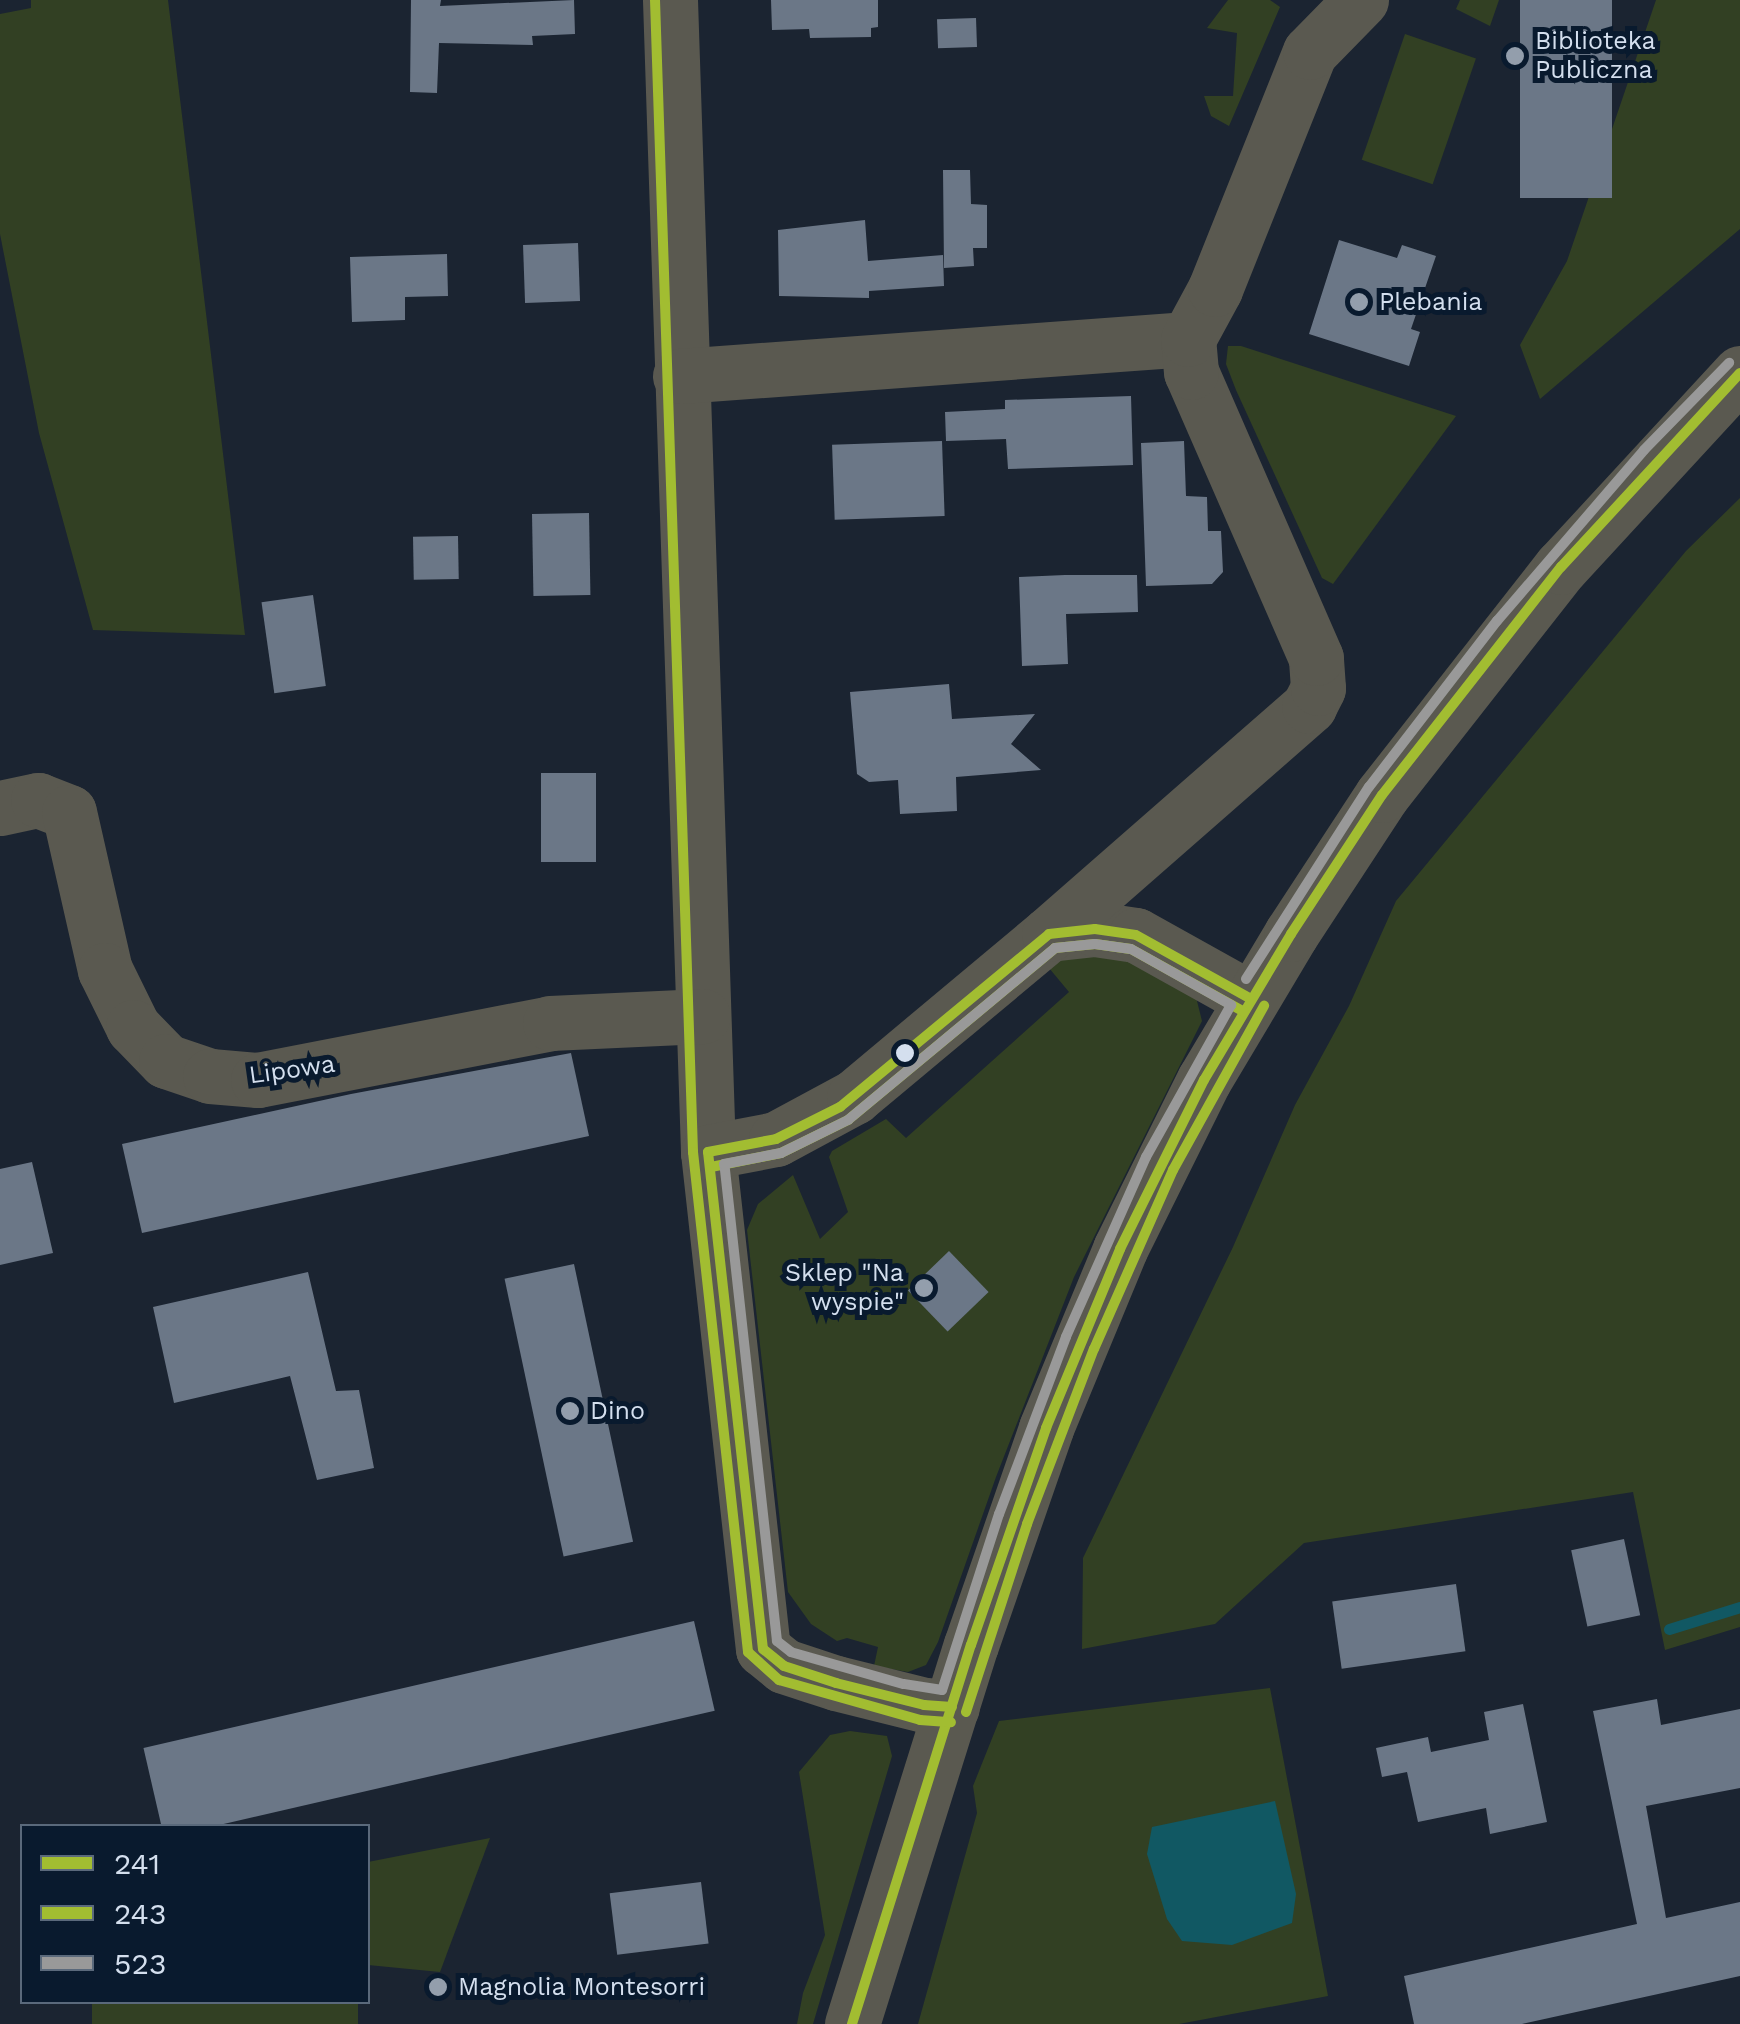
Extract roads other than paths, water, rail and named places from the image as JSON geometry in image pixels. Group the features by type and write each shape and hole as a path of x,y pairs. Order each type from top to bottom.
{"street":[{"path":"670,0 708,1152 764,1650 784,1666 836,1683 924,1705 952,1706"},
{"path":"708,1152 776,1139 840,1107 1050,934 1291,724 1318,688 1316,658 1304,624 1191,372 1188,340 1214,289 1310,52 1361,0"},
{"path":"680,376 1188,340"},
{"path":"852,2024 1013,1519 1086,1328 1160,1164 1251,999 1382,795 1508,630 1656,460 1740,374"},
{"name":"Lipowa","path":"0,808 38,800 69,812 105,970 133,1027 166,1061 210,1076 258,1080 550,1023 703,1016"},
{"path":"1050,934 1075,929 1113,930 1161,947 1251,999"}],"water":[{"path":"1275,1801 1296,1894 1292,1923 1232,1945 1182,1941 1167,1919 1147,1854 1152,1827"}],"waterway":[{"path":"1669,1629 1740,1607"}],"place":[{"name":"Biblioteka Publiczna","path":"1515,56"},
{"name":"Plebania","path":"1359,302"},
{"name":"Sklep \"Na wyspie\"","path":"924,1288"},
{"name":"Dino","path":"570,1411"},
{"name":"Magnolia Montesorri","path":"438,1987"}]}
